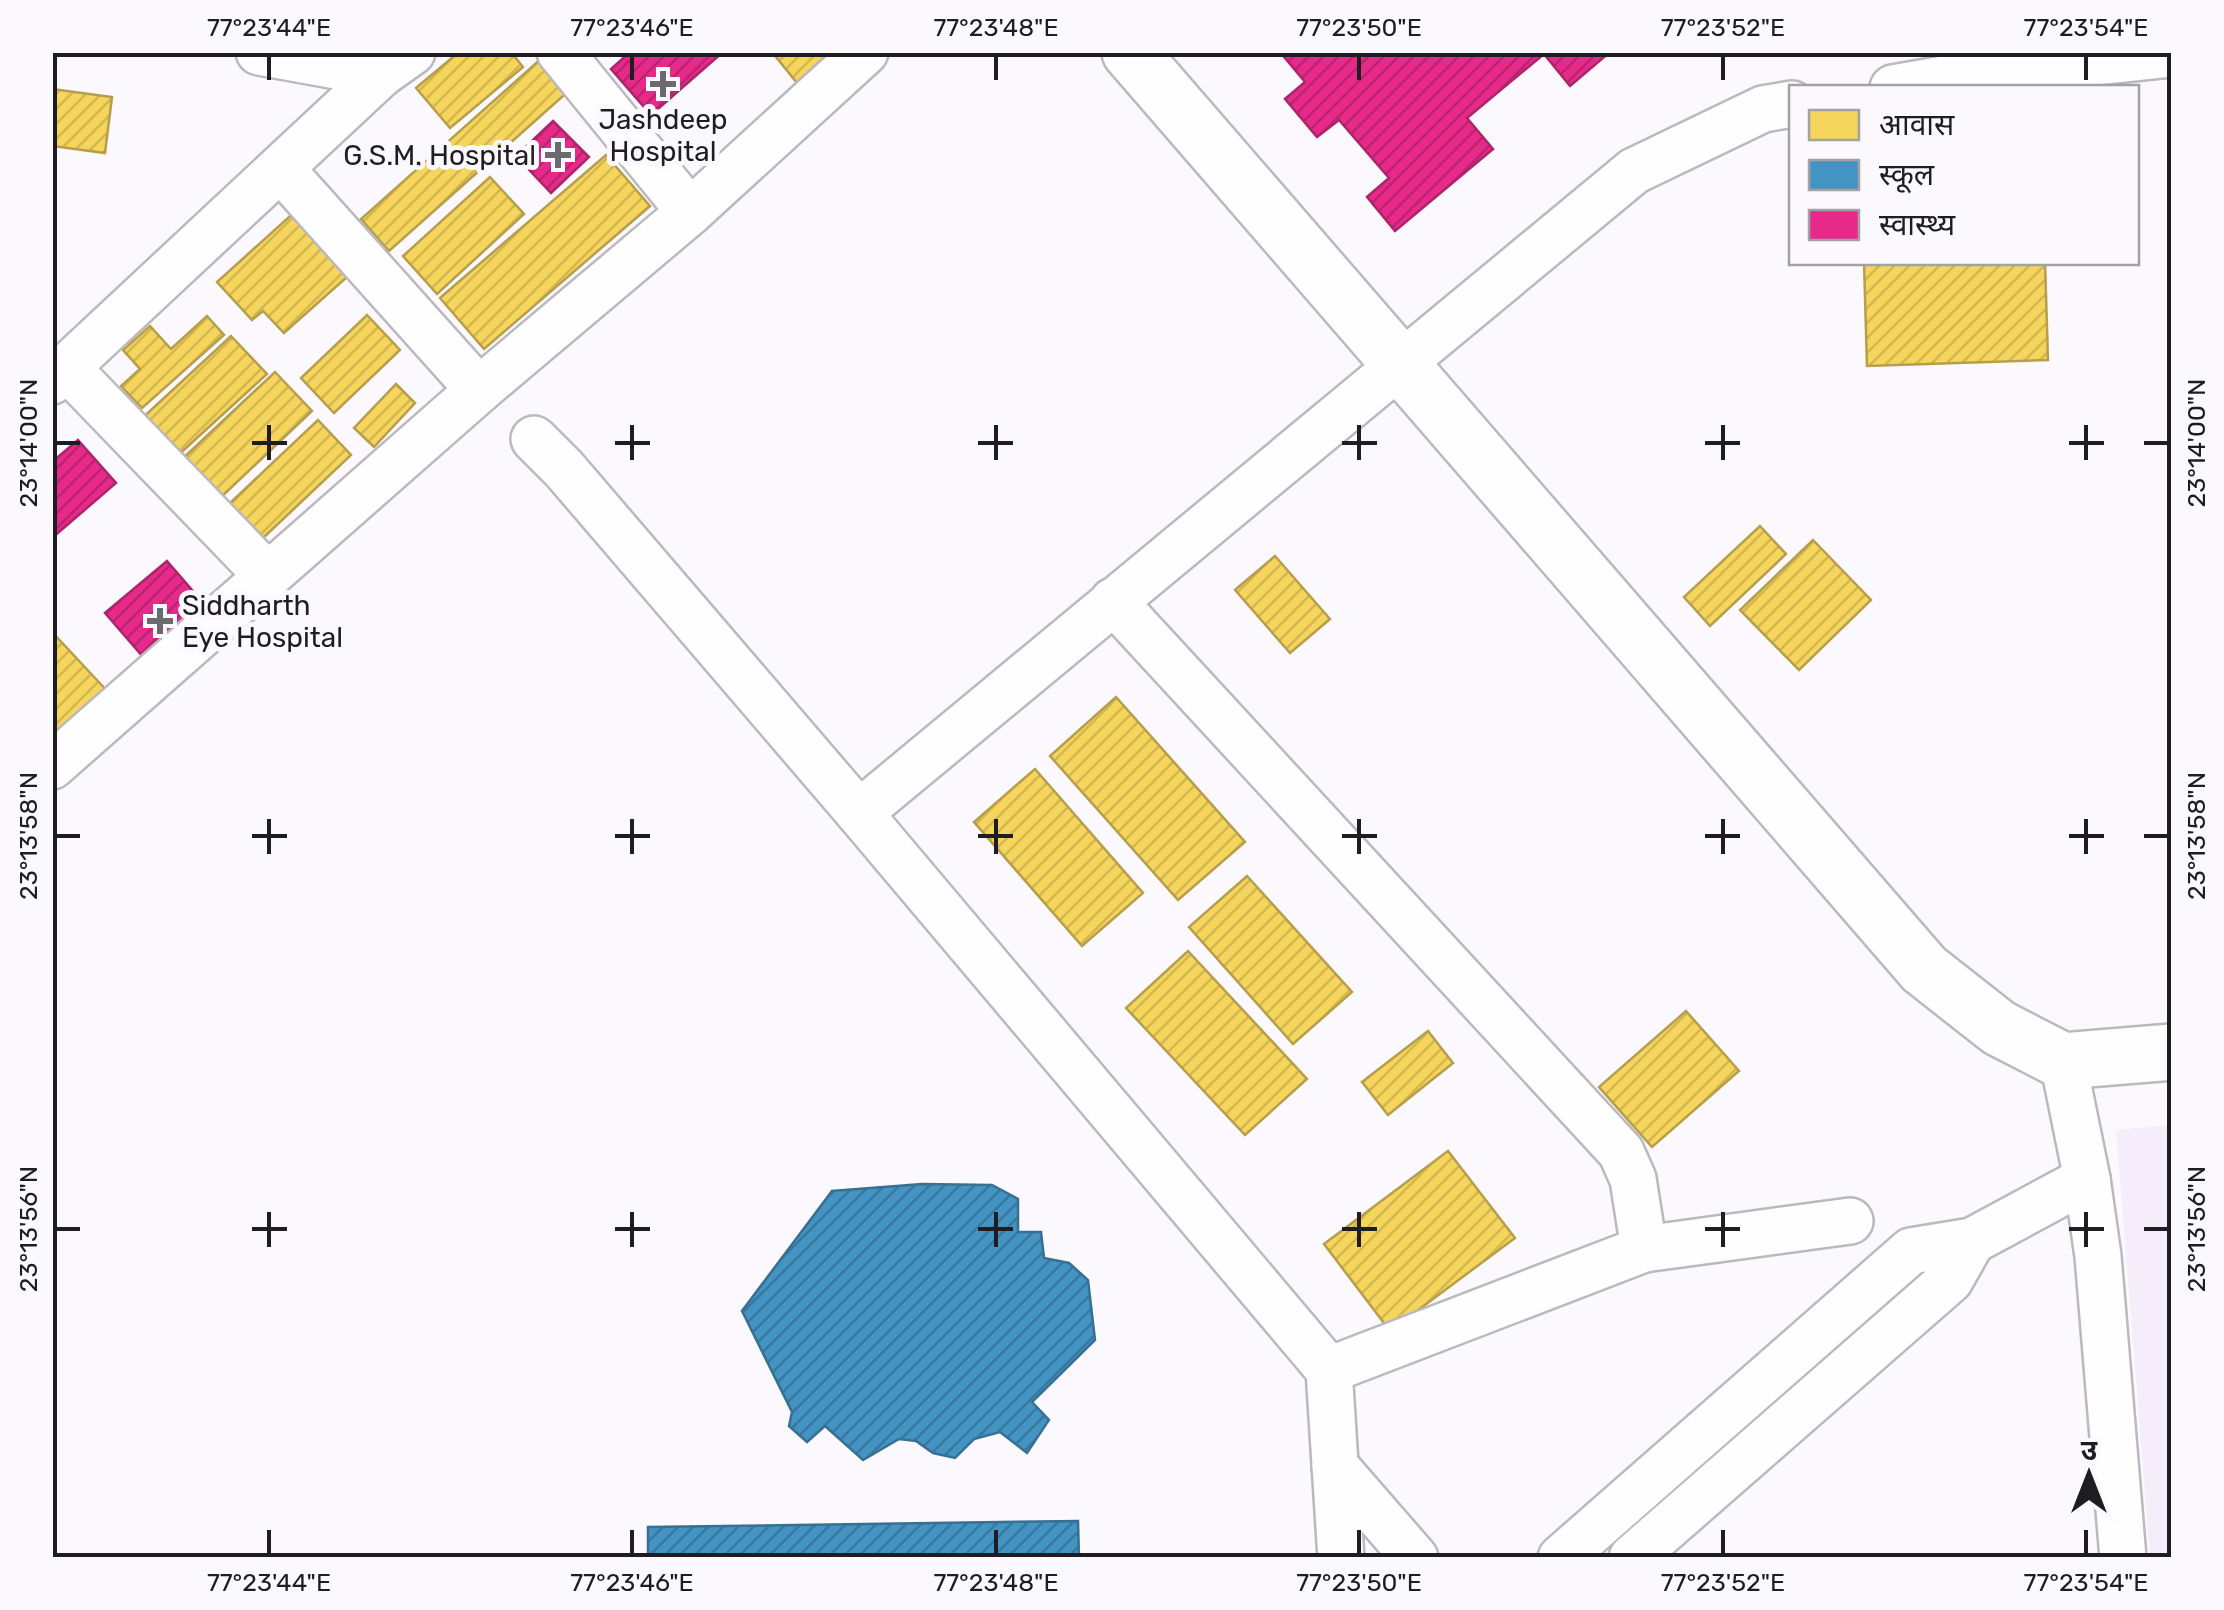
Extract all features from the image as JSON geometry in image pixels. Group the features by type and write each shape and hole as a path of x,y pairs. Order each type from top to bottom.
{"street":[{"path":"259,52 396,63"},
{"path":"560,52 690,212"},
{"path":"52,766 479,390 690,212 865,52"},
{"path":"1130,52 1924,969 1999,1028 2063,1061 2172,1052"},
{"path":"1910,85 2172,54"},
{"path":"268,576 60,375 396,63"},
{"path":"859,812 1634,171 1763,109 1789,105"},
{"path":"281,169 479,390"},
{"path":"534,439 564,468 859,812 1329,1370 1343,1554"},
{"path":"1113,601 1621,1152 1633,1179 1644,1249"},
{"path":"2063,1061 2098,1256 2123,1558"},
{"path":"1561,1558 1910,1251 1972,1241 2087,1178"},
{"path":"1329,1370 1644,1249 1850,1221"},
{"path":"1632,1558 1950,1280 1972,1241"},
{"path":"1335,1466 1415,1558"}],"shaded area":[{"path":"2171,1125 2171,1557 2150,1557 2116,1130"}],"building: आवास":[{"path":"459,52 511,52 523,67 450,128 416,88"},
{"path":"772,52 834,52 797,83"},
{"path":"543,57 572,88 389,251 361,219"},
{"path":"52,89 112,97 105,153 52,146"},
{"path":"606,155 650,206 484,349 440,298"},
{"path":"490,177 524,214 437,294 403,256"},
{"path":"299,208 356,269 284,333 263,311 252,320 217,282"},
{"path":"1864,265 2045,265 2048,360 1867,366"},
{"path":"367,315 400,350 334,413 301,378"},
{"path":"207,316 224,335 142,408 121,386 140,369 123,350 150,326 171,349"},
{"path":"231,336 267,374 174,459 138,422"},
{"path":"275,372 312,411 218,500 180,461"},
{"path":"396,384 415,403 374,447 354,428"},
{"path":"318,420 351,455 262,539 229,504"},
{"path":"1760,526 1786,554 1710,626 1684,597"},
{"path":"1813,540 1871,600 1799,670 1740,610"},
{"path":"1275,556 1330,619 1290,653 1235,590"},
{"path":"52,632 110,694 52,741"},
{"path":"1116,697 1245,842 1178,900 1050,756"},
{"path":"1035,769 1143,893 1082,946 974,822"},
{"path":"1247,876 1352,992 1293,1044 1189,927"},
{"path":"1188,951 1307,1079 1245,1135 1126,1008"},
{"path":"1686,1011 1739,1071 1652,1147 1599,1087"},
{"path":"1428,1031 1453,1063 1388,1115 1362,1082"},
{"path":"1448,1151 1515,1238 1390,1331 1324,1244"}],"building: स्कूल":[{"path":"922,1184 992,1185 1018,1199 1018,1232 1041,1232 1044,1258 1069,1263 1088,1280 1095,1340 1032,1402 1049,1420 1027,1453 1000,1432 974,1439 955,1458 933,1453 916,1441 899,1439 863,1460 825,1426 807,1442 789,1426 792,1412 742,1311 832,1191"},
{"path":"1078,1521 1079,1558 648,1558 648,1527"}],"building: स्वास्थ्य":[{"path":"630,52 723,52 651,115 611,69"},
{"path":"1280,52 1610,52 1570,86 1544,54 1467,118 1493,149 1395,231 1367,197 1389,178 1339,120 1317,137 1285,99 1305,82"},
{"path":"553,121 589,157 551,193 516,156"},
{"path":"78,440 116,483 52,538 52,462"},
{"path":"167,561 212,613 150,665 105,613"}],"place":[{"name":"Jashdeep Hospital","path":"663,84"},
{"name":"G.S.M. Hospital","path":"558,155"},
{"name":"Siddharth Eye Hospital","path":"160,621"}]}
